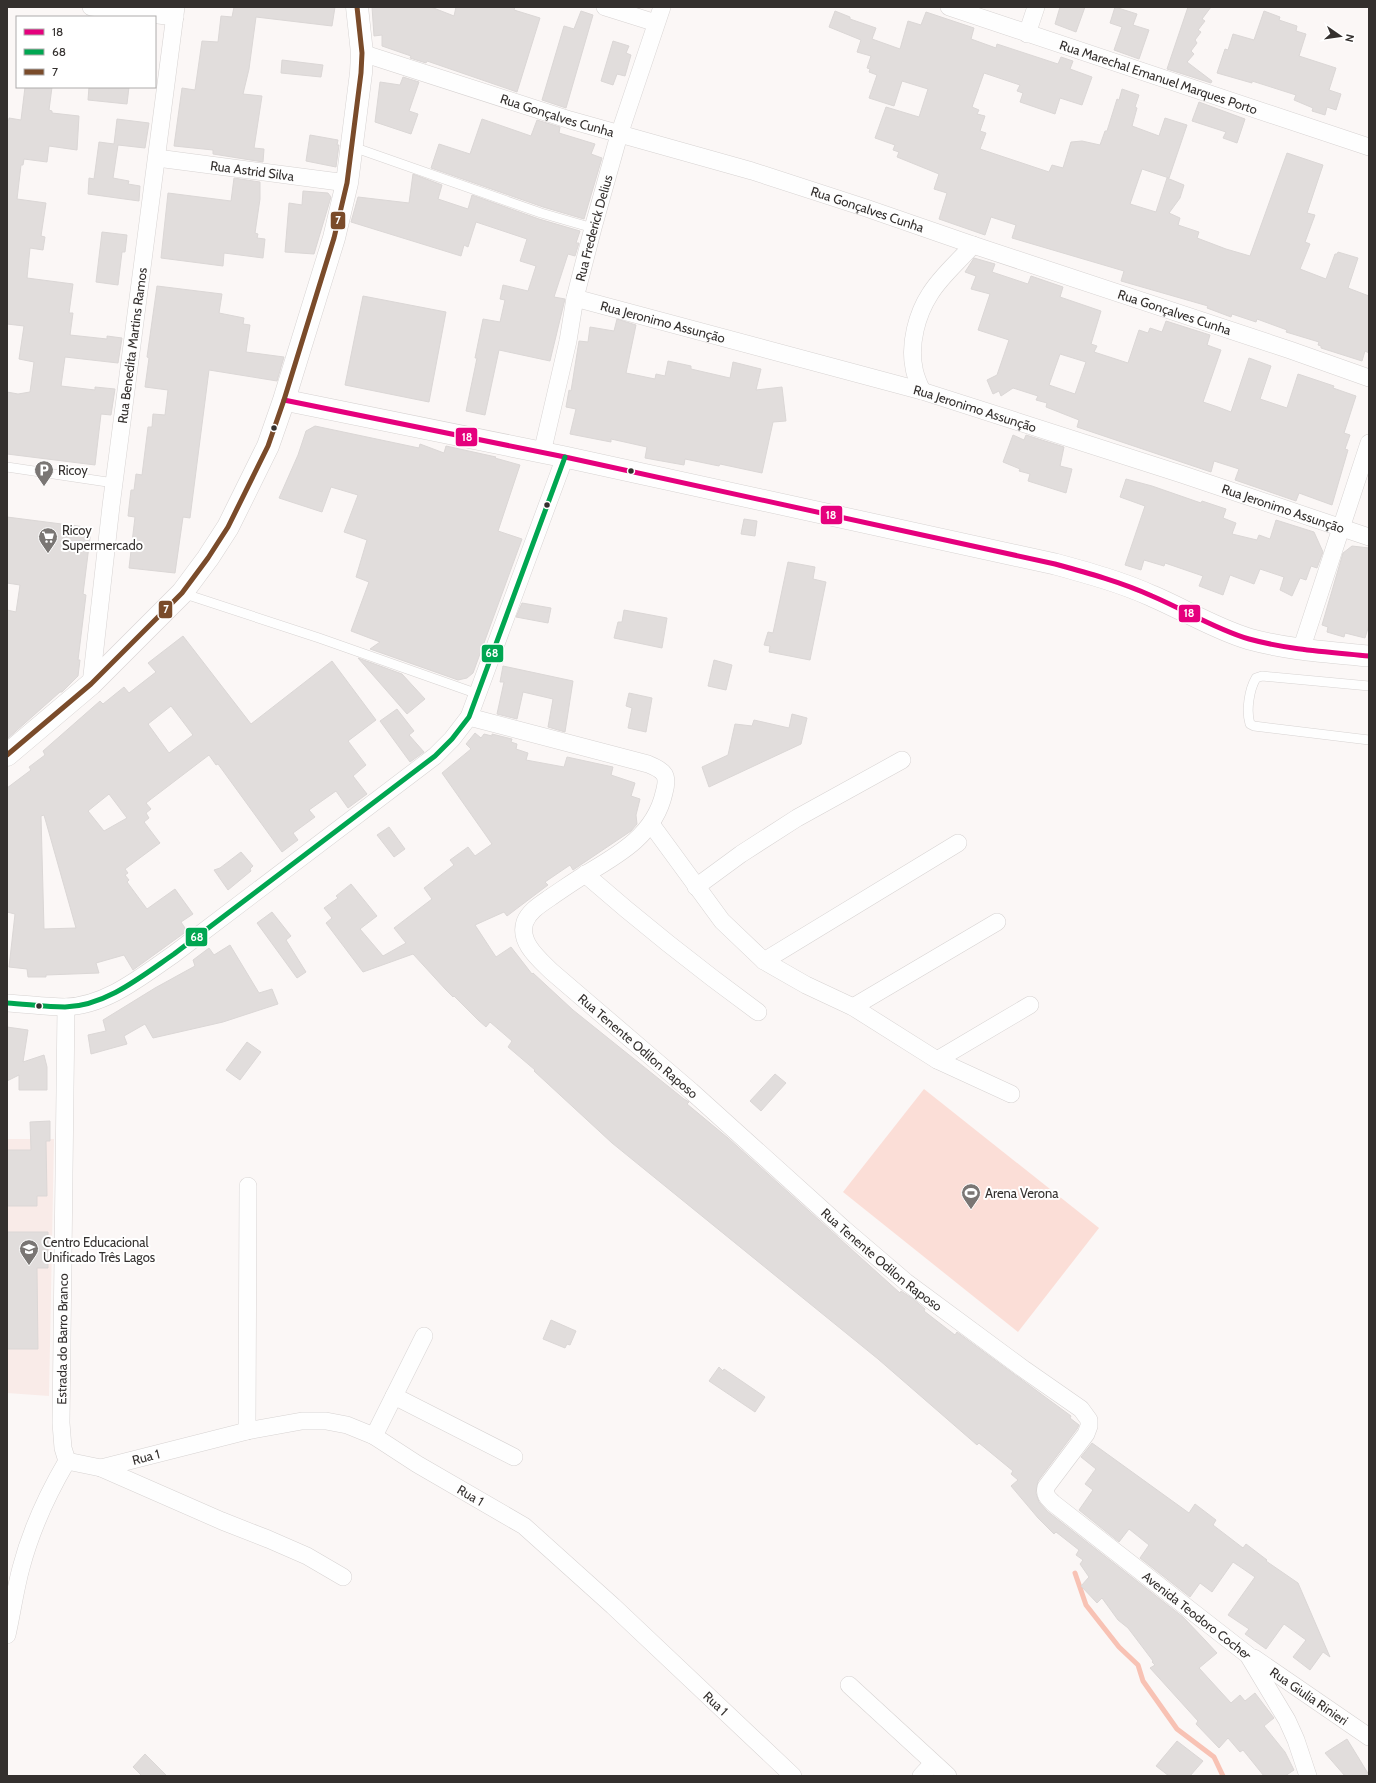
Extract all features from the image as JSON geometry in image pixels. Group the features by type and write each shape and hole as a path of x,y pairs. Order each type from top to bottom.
{"main road":[{"path":"7,755 91,684 182,593 208,558 237,509 268,446 284,400 334,238 347,183 359,102 362,53 357,7"}],"street":[{"path":"91,7 176,12"},
{"path":"606,7 656,23"},
{"name":"Rua Frederick Delius","path":"542,453 568,341 575,298 593,228 619,135 662,7"},
{"name":"Rua Marechal Emanuel Marques Porto","path":"949,7 1369,147"},
{"path":"1027,34 1036,7"},
{"name":"Rua Benedita Martins Ramos","path":"91,684 114,483 176,12"},
{"name":"Rua Gonçalves Cunha","path":"362,53 619,135 752,172 866,208 1290,350 1369,378"},
{"name":"Rua Astrid Silva","path":"157,158 347,183"},
{"path":"922,391 913,368 915,330 921,312 930,293 973,245"},
{"name":"Rua Jeronimo Assunção","path":"575,298 922,391 1181,474 1369,537"},
{"path":"284,400 565,457 1055,564 1107,578 1152,596 1219,628 1248,639 1301,650 1369,656"},
{"path":"1301,650 1369,443"},
{"path":"7,1003 66,1007 85,1004 131,984 174,954 436,756 469,718 565,457"},
{"name":"Rua Tenente Odilon Raposo","path":"469,718 648,764 657,767 664,772 666,784 659,812 651,824 620,854 586,874 541,904 529,915 524,928 524,937 533,954 550,971 691,1091 884,1264 951,1316 1072,1402 1087,1415 1089,1426 1080,1443 1046,1487"},
{"path":"696,887 741,854 797,818 902,760"},
{"path":"651,824 722,921 764,961 853,1007 937,1060 1011,1094"},
{"path":"764,961 958,843"},
{"path":"586,874 626,910 699,969 758,1012"},
{"path":"853,1007 997,922"},
{"path":"937,1060 1030,1005"},
{"name":"Estrada do Barro Branco","path":"66,1007 62,1423 63,1448 67,1461"},
{"path":"247,1431 248,1186"},
{"path":"374,1436 424,1336"},
{"path":"394,1396 514,1457"},
{"name":"Rua 1","path":"67,1461 101,1468 247,1431 302,1421 326,1421 347,1425 374,1436 417,1464 524,1526 613,1606 793,1776"},
{"path":"7,1635 20,1568 35,1523 48,1494 67,1461"},
{"path":"101,1468 222,1521 268,1538 301,1553 343,1577"},
{"name":"Avenida Teodoro Cocher","path":"1046,1487 1045,1492 1047,1497 1053,1503 1248,1655 1276,1701 1296,1740 1308,1776"},
{"name":"Rua Giulia Rinieri","path":"1248,1655 1369,1738"},
{"path":"1276,1701 1292,1684"},
{"path":"850,1685 948,1776"},
{"path":"922,1776 934,1762"}],"lane":[{"path":"353,147 541,212 593,228"},
{"path":"7,467 114,483"},
{"path":"182,593 319,638 478,694"},
{"path":"1369,686 1262,676 1256,678 1253,684 1247,716 1250,724 1254,726 1369,740"}],"shaded area":[{"name":"Arena Verona","path":"924,1089 1099,1228 1018,1332 843,1192"},
{"name":"Centro Educacional Unificado Três Lagos","path":"7,1139 54,1139 49,1396 7,1393"}],"building":[{"path":"234,7 335,7 332,26 256,17 249,69 243,94 262,96 254,148 264,149 263,162 213,154 213,150 174,146 182,88 195,90 202,41 218,42 221,16 232,17"},
{"path":"372,7 431,7 454,16 456,7 515,7 514,10 540,18 517,92 427,61 426,63 410,58 411,56 382,46 382,35 374,36"},
{"path":"1060,7 1085,7 1076,32 1055,24"},
{"path":"1115,7 1137,14 1133,25 1149,30 1139,59 1114,50 1122,27 1110,23"},
{"path":"1188,7 1211,7 1202,19 1205,21 1198,30 1201,32 1195,40 1197,43 1191,51 1194,54 1187,62 1212,81 1211,83 1167,69"},
{"path":"581,11 593,15 566,108 542,100 564,26 574,29"},
{"path":"835,11 850,17 850,19 876,28 872,39 900,49 908,21 921,25 926,12 974,28 971,39 996,48 997,44 1058,64 1061,57 1073,61 1070,69 1092,77 1082,105 1060,98 1055,114 1020,102 1023,93 1017,91 1020,85 984,73 972,107 979,110 977,114 985,116 980,131 986,133 980,149 1049,172 1052,165 1063,168 1071,142 1082,141 1100,145 1105,131 1107,131 1117,99 1119,100 1122,89 1139,95 1135,107 1137,108 1132,126 1159,136 1165,118 1187,125 1169,178 1142,169 1130,204 1156,212 1167,178 1184,185 1180,198 1169,213 1180,218 1178,225 1199,232 1197,238 1226,249 1250,256 1287,153 1323,165 1307,213 1315,215 1305,242 1310,244 1300,269 1326,279 1335,254 1338,252 1358,258 1348,288 1369,296 1369,353 1365,351 1362,361 1321,348 1321,346 1318,345 1319,342 1286,332 1287,330 1257,319 1256,322 1232,314 1231,317 1207,308 1208,306 1121,281 1124,271 1012,238 1016,225 991,217 985,235 939,219 947,193 934,189 939,174 897,157 899,152 893,150 895,145 875,138 886,107 919,117 928,89 902,81 894,106 869,98 877,75 869,72 870,69 867,68 871,56 857,52 861,40 829,27"},
{"path":"1264,11 1280,17 1279,20 1297,26 1296,31 1306,34 1299,56 1336,68 1329,90 1341,94 1336,110 1327,107 1325,115 1312,111 1313,108 1294,100 1296,95 1252,81 1252,83 1217,73 1225,49 1228,50 1233,34 1254,40"},
{"path":"613,41 629,46 626,53 631,55 625,76 617,74 613,85 601,81"},
{"path":"282,60 323,65 321,77 281,73"},
{"path":"403,77 419,82 409,111 418,114 411,134 375,122 380,82 400,85"},
{"path":"25,88 52,88 49,110 52,111 52,113 79,116 77,150 49,146 47,162 24,159 23,165 21,165 17,199 46,203 41,236 45,237 43,250 30,248 27,278 73,284 69,313 73,313 70,335 107,339 107,336 122,338 118,363 65,357 61,386 95,390 95,387 115,389 111,415 101,414 95,465 7,454 7,392 18,394 30,392 34,362 19,359 24,326 7,324 7,120 9,120 9,118 21,120"},
{"path":"89,88 129,88 127,104 88,100"},
{"path":"1199,102 1245,119 1237,143 1223,138 1226,132 1192,121"},
{"path":"117,119 149,123 145,148 118,145 113,178 129,181 128,184 140,186 139,201 88,194 89,178 94,179 99,142 114,144"},
{"path":"482,119 531,136 537,120 560,127 559,133 595,144 591,154 602,158 584,219 543,207 431,168 439,144 470,154"},
{"path":"310,135 338,140 337,145 339,145 336,167 306,161"},
{"path":"413,174 442,185 438,199 468,209 472,195 539,219 580,231 576,243 579,243 575,256 568,254 554,297 565,299 550,361 499,350 485,415 466,411 483,319 500,322 505,300 500,299 503,285 528,291 536,266 520,261 527,239 476,222 468,247 464,245 461,256 351,222 358,197 409,203"},
{"path":"234,178 260,182 260,199 255,233 258,234 257,238 265,239 263,258 224,253 223,266 161,258 168,193 231,201"},
{"path":"303,191 328,193 331,197 314,254 285,252 289,203 302,205"},
{"path":"102,232 127,235 125,252 122,252 118,285 96,282"},
{"path":"974,258 995,264 992,272 1028,284 1031,276 1063,287 1060,297 1101,311 1091,344 1097,346 1094,352 1128,363 1139,330 1148,333 1150,328 1162,332 1166,321 1210,335 1207,345 1221,350 1203,402 1231,412 1249,358 1271,366 1260,399 1287,408 1298,374 1334,386 1333,388 1356,396 1344,433 1350,435 1345,449 1348,450 1332,505 1299,493 1296,501 1235,480 1239,469 1214,461 1211,472 1077,427 1079,420 1046,407 1047,403 1036,400 1038,396 1013,388 1001,396 999,391 993,394 987,380 997,375 1009,340 978,330 990,294 971,289 976,276 965,272","holes":["1060,354 1086,362 1075,394 1049,385"]},
{"path":"157,286 222,294 219,313 244,318 243,324 250,325 246,352 284,357 277,381 209,370 190,518 183,517 175,573 129,568 135,517 128,516 131,490 134,490 136,474 142,475 148,427 152,427 153,414 165,415 168,390 145,387 149,358 147,357"},
{"path":"363,296 446,312 429,402 345,385"},
{"path":"617,319 636,325 626,373 655,379 656,374 665,376 668,361 691,366 691,369 730,378 733,362 761,369 756,390 782,387 786,421 773,422 762,473 720,464 719,466 685,459 684,465 645,458 647,447 611,439 611,442 570,434 576,409 566,407 569,390 571,391 579,341 588,342 590,327 614,331"},
{"path":"315,426 419,448 420,444 444,453 446,446 496,457 495,458 520,465 498,531 522,539 473,673 467,678 458,680 370,649 380,642 351,631 369,582 356,577 367,540 344,532 358,495 331,487 322,512 279,498 298,455 306,431"},
{"path":"1013,435 1024,440 1026,435 1064,447 1060,466 1072,469 1066,493 1028,481 1030,474 1019,471 1020,469 1003,462"},
{"path":"1126,479 1152,486 1201,503 1202,501 1226,509 1223,518 1236,523 1232,534 1257,540 1259,535 1270,539 1276,520 1314,532 1323,552 1317,568 1311,566 1306,580 1300,578 1292,596 1280,590 1284,577 1260,569 1254,584 1230,575 1223,595 1199,586 1203,576 1165,563 1164,566 1144,560 1141,570 1125,565 1145,506 1120,497"},
{"path":"7,517 85,527 85,529 91,530 83,594 86,595 78,660 80,660 78,676 62,692 60,692 7,739 7,610 16,612 20,585 7,583"},
{"path":"744,519 757,521 755,536 741,534"},
{"path":"1352,546 1369,548 1369,625 1365,638 1345,633 1344,637 1327,632 1328,627 1322,625 1343,553"},
{"path":"788,562 815,567 813,579 826,582 810,660 769,652 770,646 764,645 768,632 773,633"},
{"path":"522,603 551,608 548,623 516,617"},
{"path":"624,610 667,618 662,648 614,638 618,622 622,622"},
{"path":"183,636 251,724 332,661 376,720 348,741 366,765 353,776 367,794 348,808 336,791 309,810 315,817 293,833 298,840 282,852 218,764 216,765 209,755 146,803 151,809 146,813 149,818 144,822 160,843 125,869 128,873 125,875 129,880 127,882 147,909 175,889 193,914 181,922 187,931 133,970 124,955 96,963 99,973 28,977 27,969 9,967 15,914 7,912 7,788 31,770 29,767 45,755 43,751 100,701 103,704 124,687 129,693 156,672 148,663","holes":["171,706 193,735 169,753 148,724","109,794 127,818 104,831 88,811","44,815 76,928 44,929 41,816"]},
{"path":"358,658 402,674 425,699 407,714"},
{"path":"714,660 732,665 726,690 708,686"},
{"path":"503,666 573,681 565,732 548,727 553,699 523,692 517,719 497,714 504,682 500,682"},
{"path":"629,693 652,698 646,732 628,728 632,708 626,706"},
{"path":"397,709 414,731 409,735 424,752 410,762 380,721"},
{"path":"792,714 807,718 801,744 709,787 702,767 728,755 735,724 752,726 754,720 789,728"},
{"path":"475,733 481,738 484,734 492,736 492,734 512,739 511,742 517,744 516,749 528,753 526,760 564,767 567,757 613,767 611,775 635,783 631,796 640,799 636,815 637,824 631,831 573,870 570,865 545,882 548,885 507,916 504,912 475,925 496,957 511,947 532,974 533,973 573,1010 689,1102 687,1104 728,1138 900,1293 901,1291 913,1299 925,1309 924,1311 955,1335 957,1332 1071,1416 1070,1418 1079,1425 1038,1481 1036,1493 1039,1502 1047,1511 1183,1617 1205,1640 1217,1653 1199,1668 1231,1703 1240,1695 1245,1701 1255,1693 1274,1718 1264,1726 1285,1752 1294,1770 1285,1776 1264,1776 1243,1750 1240,1752 1228,1738 1219,1748 1196,1724 1198,1721 1150,1668 1155,1665 1152,1662 1153,1661 1128,1628 1118,1620 1102,1598 1097,1603 1081,1586 1089,1577 1080,1564 1083,1560 1076,1555 1079,1550 1056,1532 1054,1534 1038,1518 1011,1486 1018,1480 1011,1474 1013,1471 979,1443 977,1445 878,1359 612,1143 534,1071 535,1070 508,1047 512,1041 490,1022 486,1027 478,1020 446,990 413,954 363,972 326,923 332,918 324,908 338,898 336,896 351,884 377,916 360,929 383,956 406,943 394,928 432,899 424,888 454,865 450,860 468,847 475,856 492,844 442,773 471,749 466,744"},
{"path":"389,827 405,849 394,857 377,835"},
{"path":"241,852 253,866 250,869 251,871 228,890 214,870 220,868"},
{"path":"272,912 291,936 286,940 306,972 297,978 257,923"},
{"path":"230,945 259,993 272,989 278,1004 223,1022 153,1038 145,1024 124,1036 127,1044 91,1054 88,1035 106,1031 103,1020 155,988 195,966 193,960 209,948 214,955"},
{"path":"7,1027 28,1030 23,1062 44,1055 47,1067 47,1090 19,1090 19,1075 7,1081"},
{"path":"247,1042 261,1052 240,1080 226,1070"},
{"path":"775,1074 786,1083 761,1111 750,1101"},
{"path":"50,1121 50,1141 46,1141 47,1196 37,1196 37,1206 7,1206 7,1150 31,1150 30,1122"},
{"path":"7,1232 48,1232 48,1268 37,1268 38,1349 7,1349"},
{"path":"551,1320 576,1331 570,1345 567,1344 565,1348 543,1339"},
{"path":"719,1367 765,1397 755,1412 709,1381"},
{"path":"1092,1443 1189,1513 1195,1504 1216,1520 1213,1525 1243,1548 1246,1544 1267,1560 1266,1561 1298,1583 1330,1657 1323,1652 1310,1670 1293,1657 1306,1640 1284,1624 1266,1649 1245,1634 1249,1629 1228,1615 1255,1577 1233,1562 1212,1592 1200,1583 1190,1597 1140,1558 1149,1545 1129,1529 1119,1542 1079,1510 1093,1490 1085,1484 1096,1469 1081,1457"},
{"path":"1347,1739 1369,1776 1345,1776 1325,1753"},
{"path":"1177,1741 1203,1761 1190,1776 1169,1776 1156,1766"},
{"path":"145,1754 167,1776 142,1776 133,1767"}],"waterway":[{"path":"1075,1573 1086,1605 1119,1647 1138,1665 1143,1681 1177,1729 1214,1757 1223,1776"}],"transit line":[{"name":"7","path":"7,755 91,684 182,593 208,558 228,527 268,446 284,400 334,238 347,183 361,73 362,53 357,7"},
{"name":"18","path":"284,400 565,457 1055,564 1128,586 1164,601 1224,630 1249,639 1294,648 1369,656"},
{"name":"68","path":"7,1003 65,1007 95,1001 109,996 123,988 174,954 435,756 452,739 469,717 565,457"}],"place":[{"name":"Ricoy","path":"44,487"},
{"name":"Ricoy Supermercado","path":"48,554"},
{"name":"Arena Verona","path":"971,1210"},
{"name":"Centro Educacional Unificado Três Lagos","path":"29,1266"}]}
